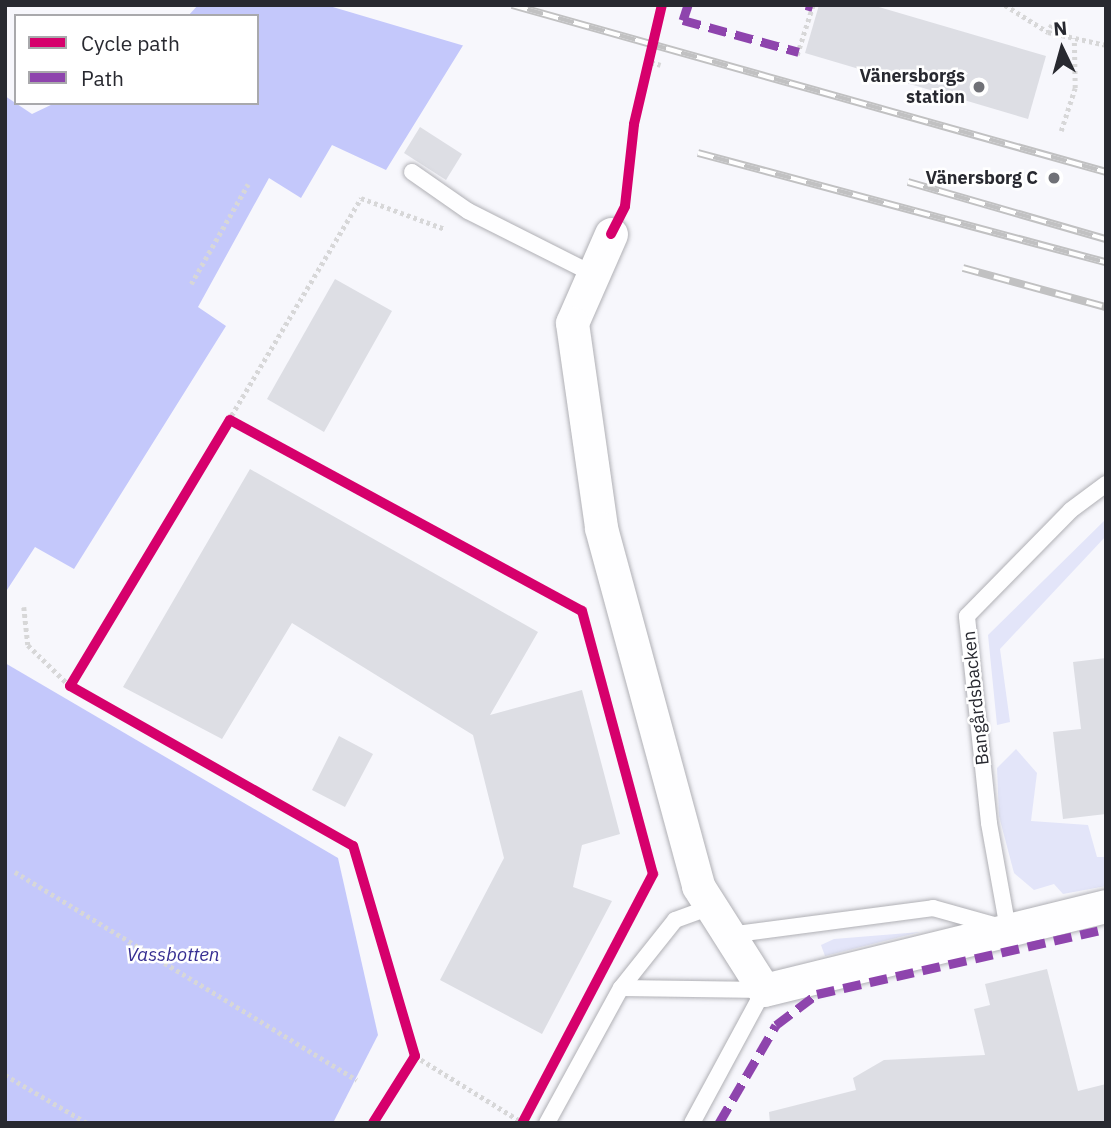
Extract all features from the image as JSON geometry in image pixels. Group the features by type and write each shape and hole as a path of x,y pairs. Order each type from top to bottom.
{"street":[{"path":"611,234 591,273 572,323 601,528 659,753 698,886 764,990 1106,906"}],"lane":[{"path":"412,172 468,211 591,273"},
{"name":"Bangårdsbacken","path":"1008,929 989,823 967,616 1071,510 1106,484"},
{"path":"547,1123 621,988 675,920 711,907"},
{"path":"729,935 933,908 1008,929"},
{"path":"621,988 764,990 692,1123"}],"path":[{"path":"797,55 813,5"},
{"path":"898,5 910,5"},
{"path":"1005,5 1048,32 1106,45"},
{"path":"1048,32 1052,25"},
{"path":"1061,131 1075,88 1074,38"},
{"path":"651,62 661,65"},
{"path":"191,284 248,184"},
{"path":"71,687 361,198 442,231 468,211"},
{"path":"230,420 582,611 653,874 610,957"},
{"path":"24,607 28,645 71,687 353,846 415,1056 523,1122 529,1110"},
{"path":"15,872 357,1080"},
{"path":"373,1123 415,1056"},
{"path":"5,1075 87,1123"}],"shaded area":[{"path":"1106,519 1106,536 1000,649 1010,722 997,725 988,635"},
{"path":"1016,749 1037,773 1031,821 1088,825 1097,857 1106,857 1106,886 1063,894 1054,884 1034,890 1014,873 999,816 997,768"},
{"path":"920,932 825,956 821,945 834,939"}],"water":[{"path":"198,5 488,5 386,170 332,145 301,198 269,178 198,307 226,326 74,569 35,547 5,593 5,96 14,102 14,105 32,114 51,105 259,105 259,14 190,14"},
{"name":"Vassbotten","path":"5,663 338,858 378,1035 333,1123 5,1123"}],"pier":[{"path":"326,5 491,5 468,47"}],"building":[{"name":"Vänersborgs station","path":"819,5 872,5 1046,56 1028,119 805,53"},
{"path":"420,127 462,154 446,180 404,153"},
{"path":"335,279 392,311 324,432 267,399"},
{"path":"250,469 538,632 490,715 582,690 620,834 582,845 573,887 612,901 542,1034 440,980 504,858 473,735 292,623 222,739 123,687"},
{"path":"1106,658 1106,814 1063,819 1053,732 1081,729 1073,662"},
{"path":"339,736 373,754 345,807 312,790"},
{"path":"1047,969 1078,1091 1106,1084 1106,1123 770,1123 769,1112 856,1090 853,1078 884,1060 985,1055 974,1009 990,1005 985,984"}],"railway":[{"path":"512,5 1106,172"},
{"path":"698,153 1106,262"},
{"path":"908,182 1106,239"},
{"path":"963,268 1106,307"}],"marked path":[{"path":"688,5 683,20 799,52"},
{"path":"806,5 813,7"},
{"path":"719,1123 776,1025 817,994 1106,929"}],"cycle path":[{"path":"611,234 625,206 634,124 662,5"},
{"path":"373,1123 415,1056 353,846 70,686 230,420 582,611 653,874 522,1123"}],"place":[{"name":"Vänersborgs station","path":"979,87"},
{"name":"Vänersborg C","path":"1054,178"}]}
